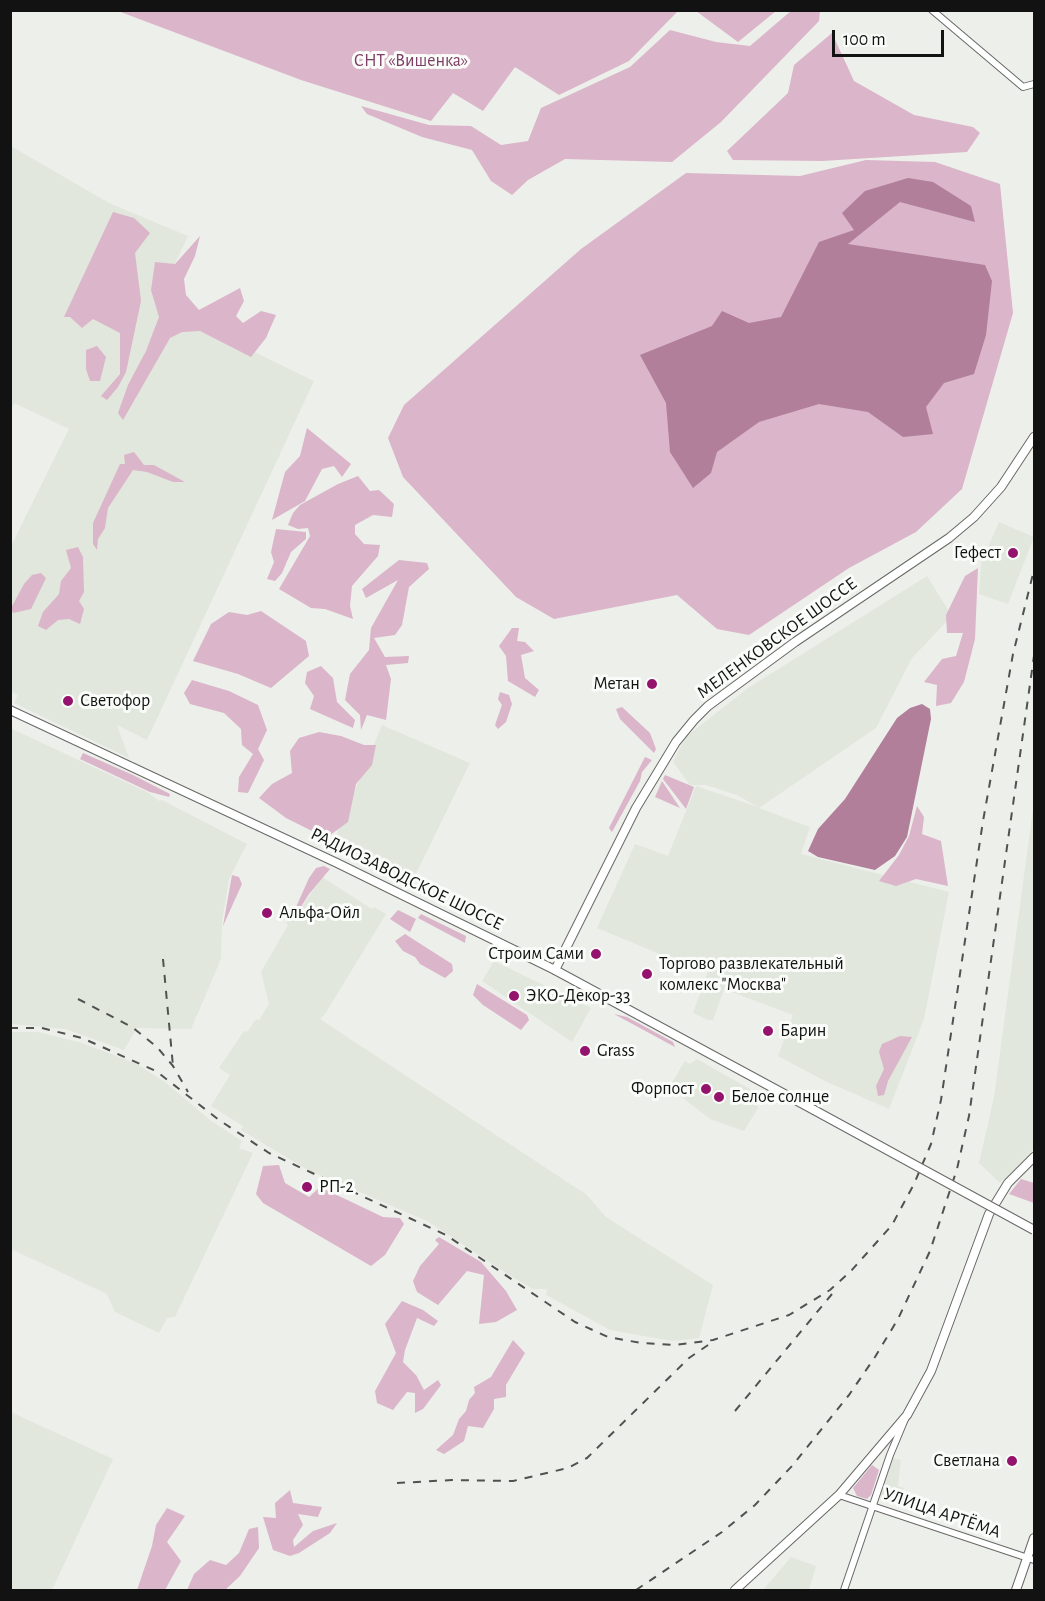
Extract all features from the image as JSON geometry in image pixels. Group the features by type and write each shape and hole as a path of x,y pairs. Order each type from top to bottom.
{"main road":[{"name":"МЕЛЕНКОВСКОЕ ШОССЕ","path":"555,970 636,808 676,742 694,720 717,699 795,642 949,538 974,517 1001,487 1035,437"},
{"name":"РАДИОЗАВОДСКОЕ ШОССЕ","path":"555,970 1035,1230"}],"street":[{"path":"932,10 1023,87 1033,85"},
{"name":"РАДИОЗАВОДСКОЕ ШОССЕ","path":"10,710 337,863 555,970"},
{"path":"844,1590 872,1505 907,1415 931,1371 989,1214 1008,1183 1035,1156"},
{"path":"735,1590 839,1495 907,1415"},
{"name":"УЛИЦА АРТЁМА","path":"839,1495 1031,1559"},
{"path":"1017,1590 1031,1559 1035,1538"}],"shaded area":[{"path":"11,146 109,203 188,236 156,304 314,381 147,740 117,725 129,758 14,703 18,695 10,691 11,546 69,429 14,403 11,410"},
{"path":"908,178 933,182 971,206 975,222 900,202 848,244 985,265 992,281 986,335 974,374 944,383 926,407 933,434 903,437 868,412 819,404 759,422 717,452 711,473 693,488 670,452 666,403 640,355 712,326 722,311 749,323 781,317 819,242 854,230 842,213 865,191"},
{"path":"999,522 1034,537 1008,604 979,594 981,563"},
{"path":"927,576 952,616 912,658 876,728 759,808 810,827 801,854 949,892 924,1019 889,1109 825,1081 778,1056 793,1015 724,989 713,1020 708,1020 693,1013 709,968 684,957 681,963 597,928 635,844 668,856 696,786 758,807 737,795 706,785 690,785 673,762 686,737 748,688"},
{"path":"922,704 930,709 931,719 907,837 895,856 875,870 818,857 808,851 818,829 845,799 897,718 910,708"},
{"path":"382,725 470,763 412,882 333,843"},
{"path":"10,728 149,793 159,801 162,800 247,844 229,879 222,921 221,959 191,1029 137,1028 124,1050 65,1029 11,1024"},
{"path":"1034,802 1034,1149 1000,1183 979,1163 994,1097"},
{"path":"322,877 372,909 374,907 386,914 320,1019 587,1195 606,1217 713,1285 699,1338 672,1341 610,1330 546,1295 547,1289 533,1289 514,1278 427,1221 306,1169 241,1130 243,1126 211,1106 230,1075 219,1068 244,1031 247,1032 256,1019 259,1020 269,1004 261,972 288,925 286,923 292,916 295,917"},
{"path":"494,961 591,1008 572,1042 482,981"},
{"path":"11,1032 38,1032 82,1043 135,1063 165,1082 210,1120 242,1141 239,1148 253,1153 175,1317 167,1318 159,1333 115,1312 107,1294 11,1249"},
{"path":"697,1059 750,1089 758,1108 744,1131 710,1119 669,1087 685,1061 690,1064"},
{"path":"11,1412 113,1459 52,1590 11,1590"},
{"path":"893,1458 901,1460 898,1486 904,1488 898,1505 879,1498"},
{"path":"791,1557 816,1566 809,1590 763,1590"}],"green space":[{"path":"792,10 820,11 819,21 721,122 672,162 565,159 528,180 512,195 491,181 472,150 422,137 367,114 361,106 429,125 471,126 501,145 528,141 541,108 630,67 670,30 716,42 750,46"},
{"name":"СНТ «Вишенка»","path":"118,11 678,11 629,61 559,95 515,67 483,111 453,93 431,121 301,80"},
{"path":"696,11 776,11 738,42"},
{"path":"832,33 854,81 914,115 973,127 980,133 967,152 822,161 733,160 727,151 788,93 794,65"},
{"path":"866,160 935,162 1000,184 1013,313 962,489 916,532 849,568 749,635 717,629 677,595 554,619 516,597 403,477 388,438 404,405 581,249 686,173 800,176"},
{"path":"113,212 134,218 150,233 135,253 141,301 126,372 118,387 107,400 101,396 120,374 120,333 93,319 82,328 70,317 64,317"},
{"path":"200,236 195,256 184,279 186,295 199,310 240,288 244,301 236,316 243,323 261,311 276,315 266,338 251,357 200,331 182,332 170,338 123,420 118,413 128,385 146,351 159,317 151,290 155,262 175,264"},
{"path":"97,346 106,357 100,381 90,381 86,369 86,350"},
{"path":"307,428 351,464 342,477 334,466 322,469 305,501 272,520 285,472 300,456"},
{"path":"134,452 144,465 154,465 185,482 173,482 147,472 133,470 108,508 105,528 98,539 97,550 93,544 93,523 120,464 125,464 124,455"},
{"path":"358,476 370,491 379,490 394,504 392,517 373,515 355,525 355,534 364,544 380,545 378,556 352,586 350,606 353,619 325,609 311,608 279,589 310,536 308,528 298,529 288,525 293,513 300,505"},
{"path":"276,529 306,532 306,539 291,552 282,573 275,581 267,579 274,562 271,552"},
{"path":"78,547 83,557 84,592 79,601 84,609 80,624 69,619 58,620 46,630 38,626 43,612 59,594 61,581 71,568 66,550"},
{"path":"399,560 427,563 429,569 409,587 402,625 395,635 374,638 385,657 409,656 408,663 386,665 391,679 386,720 367,715 361,730 360,715 345,700 350,674 369,650 371,628 398,580 366,598 362,589"},
{"path":"978,568 975,639 964,682 951,703 936,706 937,685 924,682 942,659 956,656 963,633 947,633 946,615 965,576"},
{"path":"41,573 46,578 31,609 13,613 11,608 24,584 32,575"},
{"path":"261,611 306,641 309,656 271,688 238,674 193,661 211,624 229,612 247,615"},
{"path":"512,628 519,628 517,641 525,642 534,651 521,655 525,678 539,690 535,697 508,681 506,656 499,646"},
{"path":"321,666 333,678 337,702 355,720 353,728 310,709 314,696 305,683 307,672"},
{"path":"192,680 229,691 258,705 267,730 258,749 264,760 248,793 238,792 239,777 253,754 242,745 241,729 224,713 190,704 184,693"},
{"path":"500,692 509,695 512,704 506,722 498,729 495,725 502,705 498,699"},
{"path":"622,707 650,733 656,749 654,753 620,719 616,709"},
{"path":"319,732 341,736 364,745 376,745 372,765 356,784 348,822 326,838 286,818 259,798 272,784 292,773 290,751 299,738"},
{"path":"83,753 133,775 170,794 169,797 150,792 80,759"},
{"path":"645,757 652,760 642,772 640,781 612,832 609,828"},
{"path":"665,775 694,787 686,809 663,779"},
{"path":"662,781 680,808 655,797"},
{"path":"917,806 924,817 922,834 941,841 948,886 916,879 896,886 879,881 899,855 909,836"},
{"path":"324,866 330,869 309,894 294,918 292,916 309,878 316,868"},
{"path":"232,875 239,877 242,884 223,926"},
{"path":"398,910 416,919 410,932 390,919"},
{"path":"421,914 466,936 465,943 418,918"},
{"path":"405,934 452,964 453,971 445,978 403,951 395,941"},
{"path":"477,984 527,1015 529,1020 521,1030 483,1005 473,995"},
{"path":"614,1014 627,1017 673,1042 675,1047"},
{"path":"900,1036 912,1037 888,1081 884,1095 878,1096 876,1086 884,1069 879,1052 882,1044"},
{"path":"279,1165 285,1183 309,1197 320,1187 383,1217 400,1218 404,1224 385,1255 371,1266 263,1203 256,1194 263,1166"},
{"path":"1021,1179 1034,1183 1034,1203 1009,1194"},
{"path":"439,1237 481,1262 506,1291 517,1310 496,1322 479,1324 484,1275 467,1271 438,1305 417,1292 413,1281 420,1266 439,1244 435,1240"},
{"path":"402,1301 423,1310 438,1321 434,1326 417,1318 405,1350 403,1362 416,1375 424,1390 438,1380 441,1385 423,1409 415,1413 415,1393 407,1392 393,1410 377,1403 375,1391 396,1353 385,1324"},
{"path":"513,1340 525,1353 506,1385 506,1397 494,1399 494,1409 483,1428 468,1426 464,1441 444,1454 436,1450 453,1435 459,1419 475,1393 474,1387 491,1377"},
{"path":"872,1465 879,1470 871,1495 867,1499 857,1496 853,1488"},
{"path":"290,1490 293,1503 322,1507 318,1517 298,1514 303,1525 293,1540 294,1547 313,1531 337,1523 330,1533 299,1553 290,1556 273,1550 263,1517 276,1518 275,1503"},
{"path":"167,1508 185,1516 167,1542 181,1561 165,1590 137,1590 152,1546 156,1525"},
{"path":"258,1527 259,1548 240,1576 225,1590 187,1590 194,1574 210,1560 226,1565 239,1553 249,1529"}],"railway":[{"path":"10,1028 42,1028 82,1038 156,1071 219,1120 269,1153 446,1235 575,1322 608,1337 641,1343 675,1345 713,1340 789,1315 830,1290 851,1271 892,1225 914,1184 931,1144 941,1100 983,821 1013,654 1034,570"},
{"path":"636,1590 722,1532 755,1505 792,1466 849,1395 875,1357 898,1319 930,1251 957,1169 969,1116 1034,656"},
{"path":"163,959 173,1066"},
{"path":"78,999 132,1027 157,1047 173,1066 188,1092"},
{"path":"735,1411 832,1294"},
{"path":"397,1483 452,1480 513,1481 568,1468 587,1458 689,1358 714,1341"}],"place":[{"name":"Гефест","path":"1013,553"},
{"name":"Метан","path":"652,684"},
{"name":"Светофор","path":"68,701"},
{"name":"Альфа-Ойл","path":"267,913"},
{"name":"Строим Сами","path":"596,954"},
{"name":"Торгово развлекательный комлекс \"Москва\"","path":"647,974"},
{"name":"ЭКО-Декор-33","path":"514,996"},
{"name":"Барин","path":"768,1031"},
{"name":"Grass","path":"585,1051"},
{"name":"Форпост","path":"706,1089"},
{"name":"Белое солнце","path":"719,1097"},
{"name":"РП-2","path":"307,1187"},
{"name":"Светлана","path":"1012,1461"}]}
